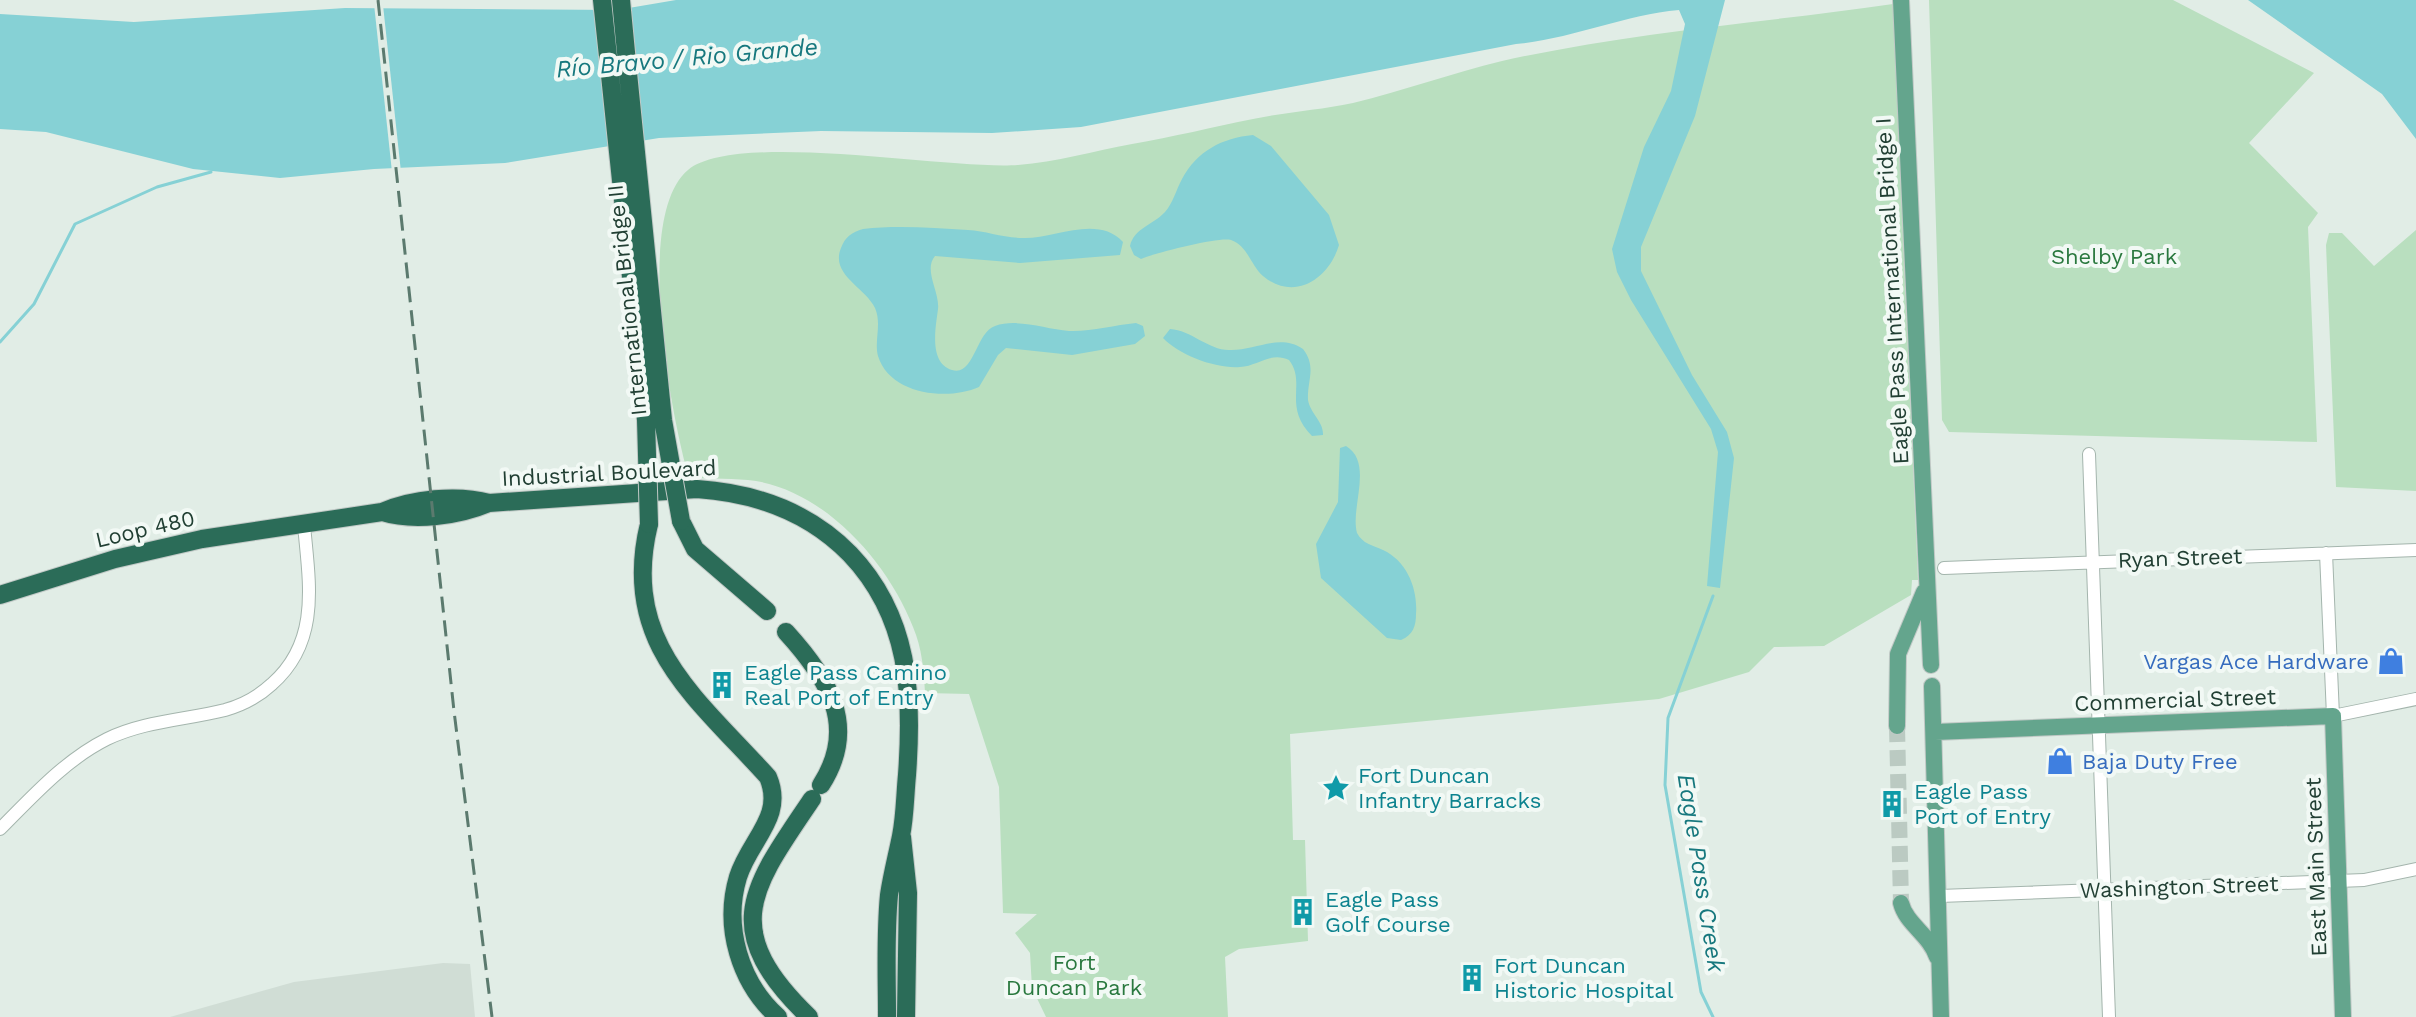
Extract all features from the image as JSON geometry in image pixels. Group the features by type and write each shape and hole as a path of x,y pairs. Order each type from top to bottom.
{"highway":[{"path":"602,0 619,74"},
{"path":"619,74 621,0"},
{"name":"International Bridge II","path":"619,74 663,420 681,521 695,549 767,611"},
{"name":"International Bridge II","path":"619,74 646,420 649,524 642,553 641,584 654,638 688,688 768,777 775,793 774,808 744,865 735,893"},
{"name":"Industrial Boulevard","path":"304,525 382,512 400,518 468,511 489,503 660,490 728,491 785,509 837,541 861,566 882,597 906,655 910,731 902,835 908,893 906,1017"},
{"name":"Loop 480","path":"0,595 115,559 202,539 304,525"},
{"path":"786,632 819,672 838,719 839,743 835,763 767,865 755,896 755,935 765,970 809,1017"},
{"name":"Industrial Boulevard","path":"887,1017 887,924 893,863 902,835"},
{"path":"755,896 735,893 734,930 744,975 778,1017"}],"main road":[{"name":"Eagle Pass International Bridge I","path":"1901,0 1931,665"},
{"path":"1897,726 1898,654 1927,581"},
{"path":"1932,686 1941,1017"},
{"name":"Commercial Street","path":"1935,732 2333,716"},
{"name":"East Main Street","path":"2333,716 2343,1017"},
{"path":"1901,903 1904,913 1931,942 1940,966"}],"street":[{"path":"2089,454 2109,1017"},
{"path":"0,829 74,759 107,739 156,722 229,709 258,697 285,673 301,646 309,623 310,595 304,525"},
{"name":"Ryan Street","path":"1944,568 2416,550"},
{"path":"2326,553 2333,716"},
{"name":"Commercial Street","path":"2333,716 2416,699"},
{"name":"Washington Street","path":"1940,896 2339,881 2374,879 2416,869"}],"shaded area":[{"path":"443,963 470,964 475,1017 170,1017 294,982"}],"green space":[{"name":"Shelby Park","path":"1929,0 2173,0 2314,73 2249,143 2318,213 2308,227 2317,442 1949,432 1942,420"},
{"name":"Eagle Pass Golf Course","path":"1893,4 1918,580 1912,580 1911,595 1824,646 1774,647 1749,672 1659,699 1290,734 1293,840 1305,840 1308,941 1239,949 1225,957 1228,1017 1046,1017 1032,988 1030,953 1015,933 1037,914 1003,913 999,787 969,694 925,693 919,643 902,603 871,556 852,534 830,516 782,488 756,481 689,478 666,365 659,271 662,229 672,194 688,170 713,159 750,153 795,152 985,165 1032,164 1265,117 1353,103 1483,66 1550,51 1648,35"},
{"path":"2416,230 2416,491 2336,487 2326,245 2329,233 2342,233 2374,266"}],"water":[{"name":"Río Bravo / Rio Grande","path":"676,0 1725,0 1695,116 1641,247 1641,271 1692,375 1727,432 1734,458 1720,588 1707,586 1718,452 1711,429 1631,300 1617,272 1612,249 1644,147 1671,91 1685,24 1679,10 1537,41 1081,127 992,133 821,131 659,138 505,163 374,169 280,178 193,169 46,132 0,129 0,14 134,22 345,8 617,10"},
{"path":"2248,0 2416,0 2416,139 2382,94"},
{"path":"1253,135 1271,146 1329,215 1339,245 1319,277 1298,287 1275,284 1259,272 1237,243 1225,239 1141,259 1134,255 1130,246 1135,235 1165,212 1195,161 1221,143"},
{"path":"942,228 1023,238 1088,229 1113,234 1123,242 1120,255 1020,263 935,256 931,274 938,302 936,352 944,366 952,370 965,367 983,336 995,326 1004,324 1077,331 1136,323 1143,326 1145,336 1135,344 1072,355 1006,348 998,355 979,387 952,394 937,394 907,387 885,369 877,350 878,320 875,308 840,266 839,257 845,241 852,233 863,229"},
{"path":"1170,329 1221,349 1239,350 1285,343 1303,349 1310,362 1308,400 1323,435 1312,436 1298,415 1296,377 1289,360 1276,357 1240,367 1209,363 1188,355 1163,338"},
{"path":"1346,446 1359,463 1357,533 1365,542 1399,561 1413,586 1415,622 1411,633 1401,640 1387,638 1321,578 1316,544 1338,502 1340,448"}],"pier":[{"path":"374,4 383,5 401,172 392,172"}],"waterway":[{"path":"0,342 34,304 75,224 157,187 211,172"},
{"name":"Eagle Pass Creek","path":"1713,596 1668,718 1665,785 1701,992 1713,1017"}],"tunnel":[{"path":"1897,726 1901,903"}],"railway":[{"path":"378,0 454,711 492,1017"}],"place":[{"name":"Vargas Ace Hardware","path":"2391,661"},
{"name":"Eagle Pass Camino Real Port of Entry","path":"722,685"},
{"name":"Baja Duty Free","path":"2060,761"},
{"name":"Fort Duncan Infantry Barracks","path":"1336,788"},
{"name":"Eagle Pass Port of Entry","path":"1892,804"},
{"name":"Eagle Pass Golf Course","path":"1303,912"},
{"name":"Fort Duncan Historic Hospital","path":"1472,978"}],"park label":[{"name":"Fort Duncan Park","path":"1074,974"}]}
